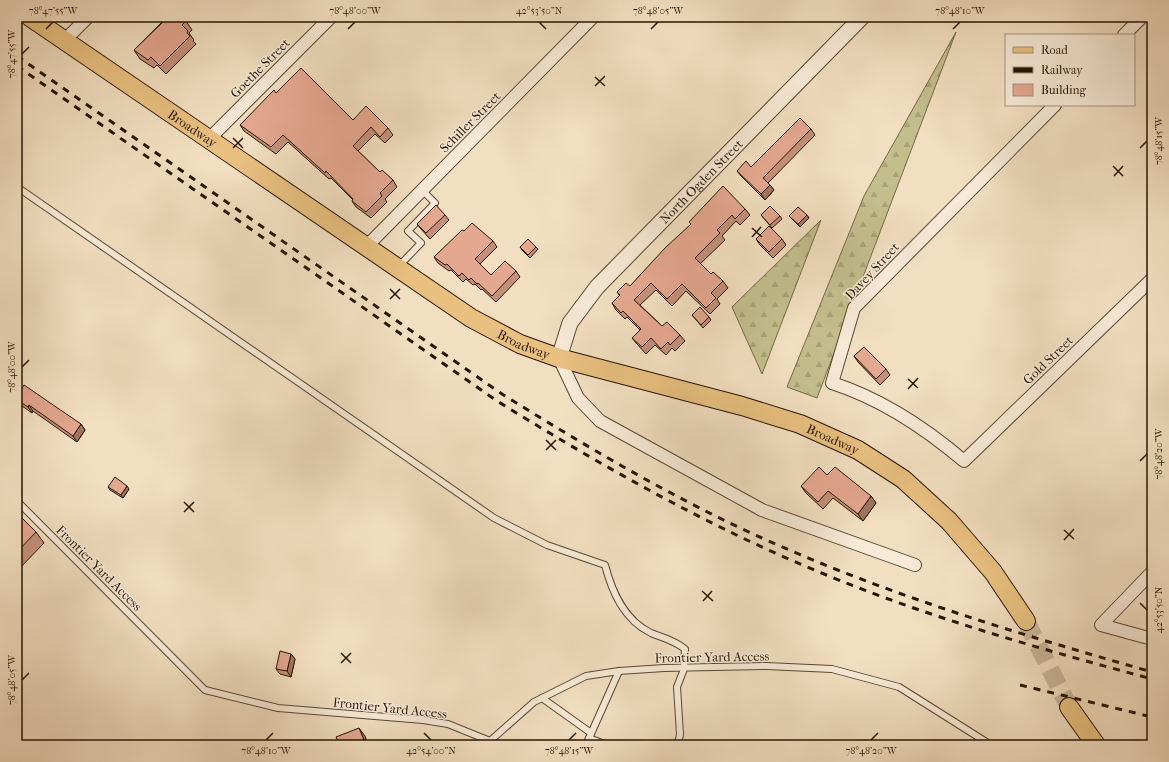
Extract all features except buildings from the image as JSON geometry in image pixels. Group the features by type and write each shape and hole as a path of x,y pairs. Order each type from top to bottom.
{"main road":[{"name":"Broadway","path":"30,17 471,318 520,344 559,358 742,406 800,424 858,450 903,479 949,521 993,572 1026,621"},
{"path":"1069,707 1096,745"}],"street":[{"path":"64,41 88,17"},
{"name":"Goethe Street","path":"209,139 331,17"},
{"name":"Schiller Street","path":"367,246 593,17"},
{"name":"North Ogden Street","path":"559,358 570,323 597,287 862,17"},
{"path":"1125,34 1142,17"},
{"name":"Davey Street","path":"964,461 937,438 907,418 876,400 832,383 854,308 1054,106"},
{"name":"Gold Street","path":"964,461 1152,279"},
{"path":"559,358 578,398 600,421 762,510 915,565"},
{"path":"1152,572 1101,625 1152,639"}],"lane":[{"path":"17,187 494,518 546,545 605,565 612,589 628,616 650,632 675,642 684,649 684,669 677,686 680,734 678,745"},
{"path":"398,267 421,243 408,231 435,203 422,190"},
{"name":"Frontier Yard Access","path":"17,501 205,690 278,708 423,720 448,724 489,743 534,702 586,676 619,671 766,666 832,669 899,687 991,745"},
{"path":"586,745 619,671"},
{"path":"542,698 590,735 607,745"}],"green space":[{"path":"956,32 817,398 787,387 864,196"},
{"path":"821,220 762,374 732,307"}],"tunnel":[{"path":"1026,621 1069,707"}],"railway":[{"path":"17,56 502,394 604,456 673,494 744,530 871,583 918,600 1058,645 1152,672"},
{"path":"17,66 497,401 616,472 698,516 781,556 864,590 986,632 1152,679"},
{"path":"1020,685 1152,717"}]}
